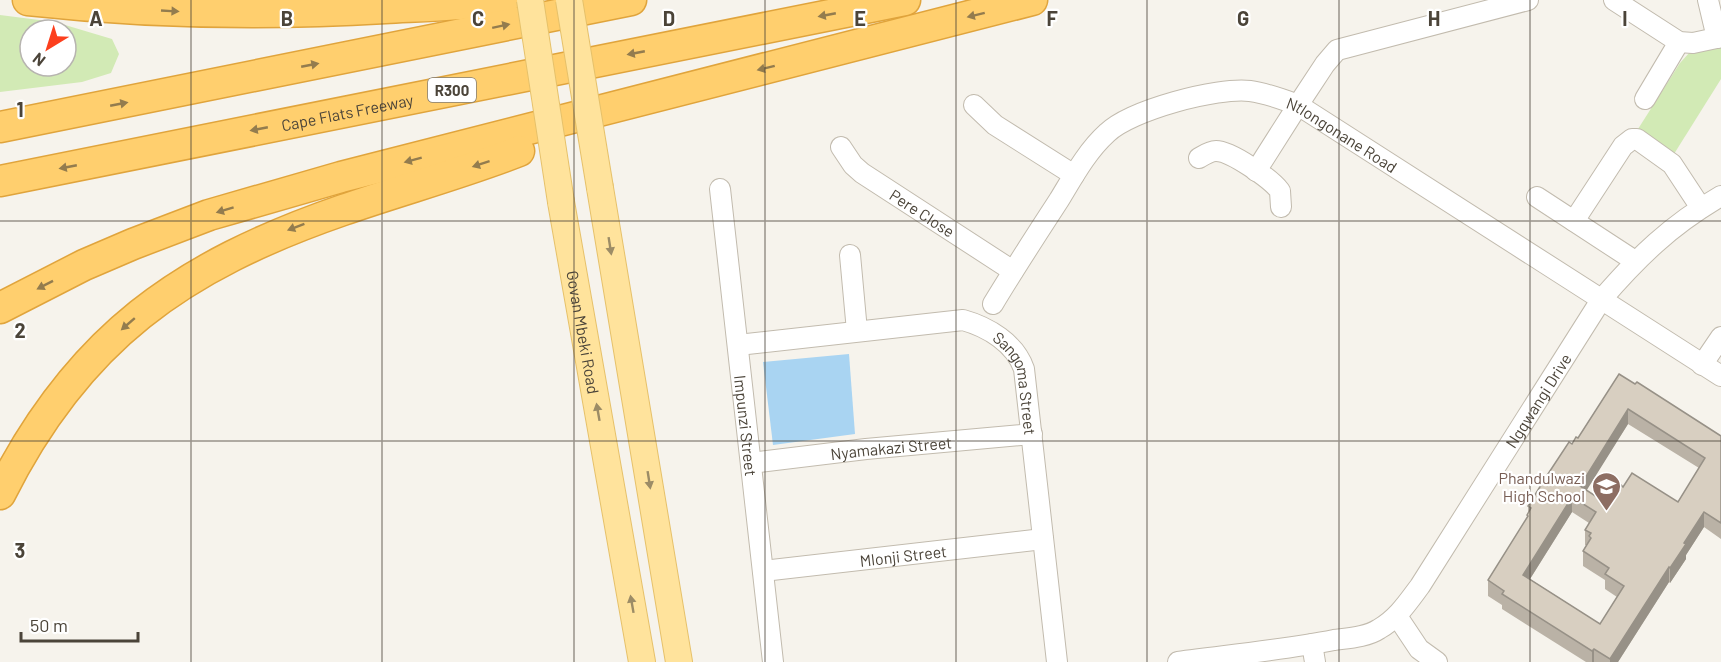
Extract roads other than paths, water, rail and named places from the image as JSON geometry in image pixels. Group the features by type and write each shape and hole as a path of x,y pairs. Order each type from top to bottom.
{"highway":[{"path":"28,0 98,8 197,12 355,10 504,0"},
{"path":"0,127 631,0"},
{"name":"Cape Flats Freeway","path":"0,181 905,0"},
{"path":"0,308 84,265 209,215 341,177 1032,0"},
{"path":"0,494 31,435 69,384 111,339 175,288 225,258 293,228 516,152 632,102"}],"main road":[{"name":"Govan Mbeki Road","path":"530,0 561,202 642,662"},
{"path":"569,0 679,662"}],"street":[{"path":"1256,171 1325,64 1337,50 1528,0"},
{"path":"1614,0 1679,42 1693,43 1719,37 1708,0"},
{"path":"1645,99 1679,42"},
{"name":"Ntlongonane Road","path":"993,304 1074,175 1108,131 1141,113 1220,92 1248,91 1270,95 1298,105 1721,376"},
{"path":"974,105 995,125 1074,175"},
{"path":"1574,221 1629,140 1636,140 1672,164 1701,208"},
{"name":"Pere Close","path":"841,147 862,173 1013,271"},
{"path":"1199,158 1211,152 1224,152 1256,171 1280,191 1281,207"},
{"name":"Impunzi Street","path":"720,189 773,662"},
{"name":"Ngqwangi Drive","path":"1178,662 1314,653 1378,630 1397,616 1425,578 1601,300 1635,261 1684,219 1721,196"},
{"path":"1537,197 1635,261"},
{"path":"850,255 857,331"},
{"name":"Sangoma Street","path":"738,345 963,320 977,324 1015,350 1024,369 1057,662"},
{"path":"1702,365 1721,337"},
{"name":"Nyamakazi Street","path":"751,463 866,449 1032,434"},
{"name":"Mlonji Street","path":"763,571 1043,539"},
{"path":"1397,616 1416,656 1437,662"}],"water":[{"path":"849,354 855,434 773,445 763,362"}],"place":[{"name":"Phandulwazi High School","path":"1606,512"}]}
